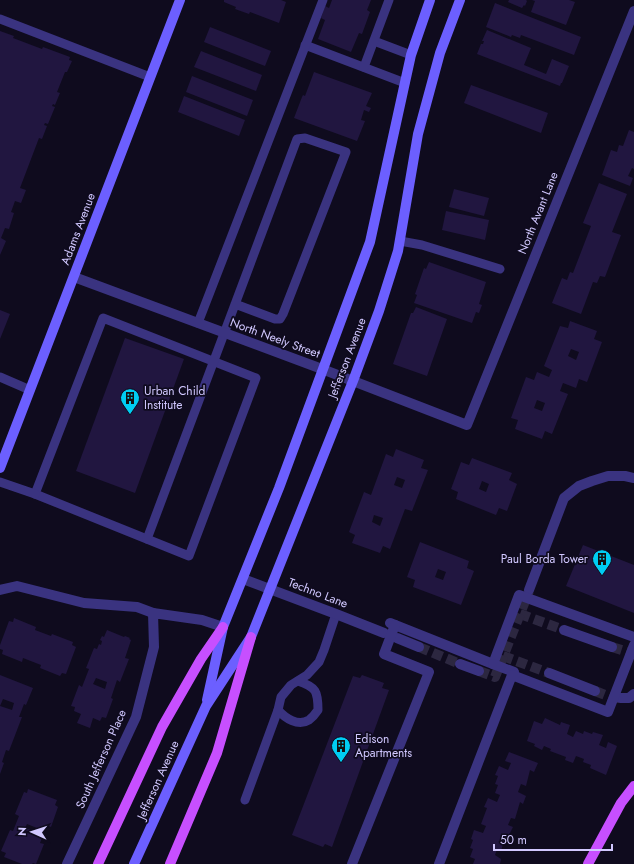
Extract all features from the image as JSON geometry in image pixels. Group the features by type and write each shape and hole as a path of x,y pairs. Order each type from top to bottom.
{"main road":[{"name":"Adams Avenue","path":"0,468 180,0"},
{"name":"Jefferson Avenue","path":"206,706 223,627 279,488 370,242 411,55 430,0"},
{"name":"Jefferson Avenue","path":"134,864 206,706 251,637 379,311 398,251 418,134 440,53 460,0"},
{"path":"98,864 162,726 201,659 223,627"},
{"path":"170,864 217,753 251,637"},
{"path":"588,864 621,803 634,786"}],"street":[{"name":"North Avant Lane","path":"467,425 634,11"},
{"name":"North Neely Street","path":"74,277 322,369 467,425"},
{"path":"529,590 564,498 579,486 592,480 608,476 630,477"},
{"name":"Techno Lane","path":"243,579 384,633"},
{"path":"0,590 17,586 84,603 137,607 153,613 202,620 223,627"},
{"path":"493,664 519,595 634,637"},
{"name":"South Jefferson Place","path":"67,864 136,717 154,647 153,613"},
{"path":"352,864 429,672 384,654 393,624 478,654 493,664 514,672 497,723 439,864"},
{"path":"564,630 612,646"},
{"path":"397,638 419,647"},
{"path":"512,675 608,712 634,645"},
{"path":"460,664 479,671"},
{"path":"548,673 595,691"},
{"path":"620,698 629,698 634,694"}],"lane":[{"path":"198,323 323,0"},
{"path":"364,67 389,0"},
{"path":"0,19 150,77"},
{"path":"374,41 411,55"},
{"path":"305,45 405,82"},
{"path":"147,539 214,362 224,333 297,139 305,138 346,152 280,319 275,319 235,304"},
{"path":"400,241 422,245 500,269"},
{"path":"0,482 35,494 189,556 256,378 103,318 35,494"},
{"path":"0,377 30,390"},
{"path":"245,800 278,710 281,697 291,685 307,675 319,662 336,614"},
{"path":"278,710 287,719 302,722 309,720 318,710 316,690 298,681"}],"building":[{"path":"224,0 281,0 286,2 279,23 250,12 249,14 235,9 236,7 224,2"},
{"path":"332,0 371,0 367,10 370,12 362,34 359,33 351,52 318,39 325,20 321,18 325,6 329,8"},
{"path":"509,0 527,1 525,6 524,5 522,8 508,2"},
{"path":"532,0 569,0 575,2 566,25 531,12 535,1"},
{"path":"495,3 581,37 574,55 521,35 520,38 512,35 511,37 486,27"},
{"path":"210,27 271,51 265,66 204,42"},
{"path":"487,30 531,48 524,65 546,74 552,59 569,66 560,86 477,54 481,44 483,44 484,41 482,41"},
{"path":"0,31 14,36 13,38 42,49 43,47 70,57 69,60 72,61 67,72 65,72 57,92 60,93 55,105 53,104 52,106 55,107 48,124 45,123 44,125 47,126 42,139 39,138 20,188 26,190 21,203 15,201 11,212 14,213 9,229 5,228 1,238 6,241 0,255"},
{"path":"201,51 262,75 256,91 194,67"},
{"path":"314,72 372,93 366,106 371,108 369,112 364,110 361,120 365,121 357,141 294,118 303,95 305,96"},
{"path":"192,76 253,100 247,116 186,92"},
{"path":"471,85 548,113 541,133 464,103"},
{"path":"184,96 245,120 239,136 178,112"},
{"path":"629,130 634,132 634,169 632,168 628,176 633,178 630,186 602,175 611,150 617,152 619,145 623,146"},
{"path":"599,183 627,194 612,232 621,235 605,277 600,276 597,283 593,282 581,314 552,303 562,278 567,280 570,272 573,273 591,226 583,223"},
{"path":"454,189 489,198 484,216 449,207"},
{"path":"446,211 489,220 485,240 442,230"},
{"path":"429,262 486,282 479,304 482,305 479,313 476,312 472,323 414,303 417,295 415,294 424,268 426,269"},
{"path":"416,307 447,319 427,376 393,364 411,313 413,313"},
{"path":"0,310 10,314 0,339"},
{"path":"570,321 597,331 594,339 602,342 587,382 579,379 576,388 563,383 560,391 568,394 552,434 545,431 542,439 515,429 518,420 511,418 526,377 534,380 537,372 549,377 552,370 544,366 560,326 568,328","holes":["571,349 579,352 576,360 568,356","537,400 545,403 542,411 534,408"]},
{"name":"Urban Child Institute","path":"125,338 184,359 135,493 76,471"},
{"path":"396,449 424,460 421,468 428,470 412,511 405,509 390,549 383,546 380,553 352,543 355,535 349,532 364,492 371,495 386,454 393,457","holes":["397,477 405,480 402,488 394,485","374,515 383,518 380,526 372,522"]},
{"path":"472,458 512,473 509,480 517,484 507,511 499,508 496,515 456,499 458,492 451,489 461,462 469,465","holes":["482,481 489,484 486,492 479,489"]},
{"path":"420,542 469,561 467,568 474,571 461,605 413,587 415,580 407,577","holes":["438,569 446,572 443,580 435,577"]},
{"name":"Paul Borda Tower","path":"583,545 634,565 634,613 566,586"},
{"path":"14,618 36,627 35,630 51,636 52,634 73,642 72,645 76,647 66,674 62,673 60,676 40,668 41,665 23,658 22,662 2,654 3,650 0,649 0,645 9,621 13,622"},
{"path":"107,630 130,638 129,639 131,640 125,658 129,659 120,682 117,680 111,698 113,699 106,718 102,717 100,721 93,718 90,728 77,723 81,714 74,711 75,707 71,706 79,685 82,687 89,669 86,668 94,648 97,649 99,644 101,645 102,641 100,640 102,636 104,637","holes":["96,678 107,682 105,689 93,684"]},
{"path":"0,675 33,688 19,717 22,717 9,751 6,750 2,762 4,763 0,774 0,706","holes":["3,699 14,703 12,710 0,706"]},
{"name":"Edison Apartments","path":"362,675 384,683 382,688 389,690 332,847 325,844 323,847 292,835 353,676 360,678"},
{"path":"545,718 560,725 561,722 570,725 567,734 573,737 576,731 583,734 584,731 592,734 593,732 603,735 599,745 606,748 608,742 617,746 606,775 590,768 591,765 583,762 584,759 576,756 573,763 565,760 566,757 550,751 551,749 544,746 542,750 534,746 535,744 527,741 534,721 542,724"},
{"path":"509,752 538,763 534,772 530,770 526,786 521,784 518,792 526,796 523,804 520,802 515,819 511,818 508,825 513,827 509,835 506,834 501,851 497,849 495,855 501,859 500,864 473,864 475,859 470,857 473,849 470,848 473,840 471,839 474,830 483,833 486,826 481,824 487,808 484,807 488,798 497,802 500,795 495,793 498,785 495,784 498,776 495,775 499,766 508,770 511,763 505,761"},
{"path":"28,789 57,800 55,805 58,807 51,827 47,825 40,843 44,844 36,864 22,864 4,857 6,853 1,851 10,830 13,831 19,816 15,814 24,792 27,793","holes":["27,824 37,828 36,832 25,828"]}],"tunnel":[{"path":"479,671 495,677 529,591"},
{"path":"520,614 564,630"},
{"path":"419,647 460,664"},
{"path":"612,647 634,654"},
{"path":"503,656 549,673"},
{"path":"595,691 613,698 620,698"}],"place":[{"name":"Urban Child Institute","path":"130,415"},
{"name":"Paul Borda Tower","path":"602,576"},
{"name":"Edison Apartments","path":"341,763"}]}
